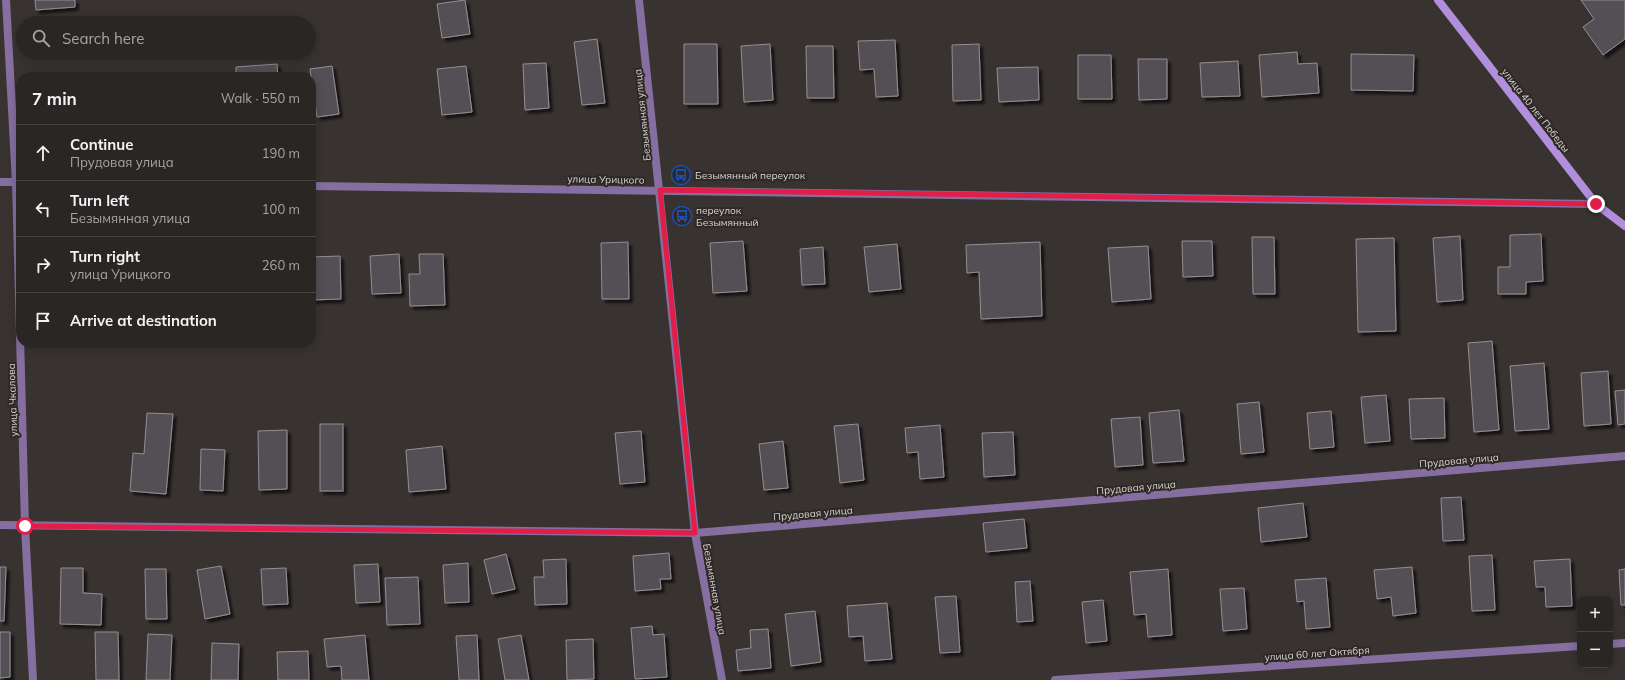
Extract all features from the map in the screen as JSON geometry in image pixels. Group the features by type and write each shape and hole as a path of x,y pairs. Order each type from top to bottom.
{"main road":[{"name":"улица 40 лет Победы","path":"1438,0 1596,204 1625,226"}],"street":[{"name":"улица Чкалова","path":"6,0 16,152"},
{"name":"Безымянная улица","path":"639,0 695,533 722,680"},
{"path":"0,182 16,182"},
{"name":"улица Урицкого","path":"316,186 1596,204"},
{"name":"улица Чкалова","path":"21,348 25,526 33,680"},
{"name":"Прудовая улица","path":"0,525 695,533 1625,456"},
{"path":"1613,644 1625,643"},
{"name":"улица 60 лет Октября","path":"1055,680 1577,646"}],"building":[{"path":"35,0 75,0 75,7 36,10"},
{"path":"465,0 470,34 442,38 437,4"},
{"path":"1581,0 1625,0 1625,39 1603,55 1583,27 1594,19"},
{"path":"597,39 605,103 582,105 574,42"},
{"path":"895,40 898,96 876,97 874,69 860,70 858,41"},
{"path":"684,44 717,44 718,104 684,104"},
{"path":"770,44 773,100 744,102 741,46"},
{"path":"979,44 981,100 953,101 952,45"},
{"path":"806,46 833,46 834,98 807,98"},
{"path":"1297,52 1298,64 1317,63 1319,93 1262,97 1259,55"},
{"path":"1351,54 1414,55 1413,91 1351,90"},
{"path":"1078,55 1111,55 1112,99 1078,99"},
{"path":"1138,59 1167,59 1167,99 1139,100"},
{"path":"1238,61 1240,96 1202,97 1200,63"},
{"path":"546,63 549,108 525,110 523,64"},
{"path":"277,64 278,72 236,72 236,67"},
{"path":"332,66 339,114 317,117 316,72 310,72 310,69"},
{"path":"466,66 472,112 442,115 437,69"},
{"path":"1038,67 1039,100 999,102 997,68"},
{"path":"1541,234 1543,281 1526,282 1526,294 1498,294 1498,267 1510,267 1510,235"},
{"path":"1460,236 1463,300 1437,302 1433,238"},
{"path":"1252,237 1274,237 1275,294 1253,294"},
{"path":"1394,238 1396,331 1358,332 1356,239"},
{"path":"743,241 747,291 713,293 710,243"},
{"path":"1182,241 1212,241 1213,276 1183,277"},
{"path":"628,242 629,299 602,299 601,243"},
{"path":"1040,242 1042,316 981,319 979,272 967,273 966,245"},
{"path":"897,244 901,289 869,292 864,247"},
{"path":"1148,246 1151,299 1112,302 1108,248"},
{"path":"823,247 825,284 802,285 800,249"},
{"path":"399,254 401,293 372,294 370,256"},
{"path":"419,254 443,254 445,305 410,306 409,274 420,274"},
{"path":"340,256 341,299 316,300 316,257"},
{"path":"1492,341 1499,430 1474,432 1468,343"},
{"path":"1544,363 1549,429 1515,431 1510,366"},
{"path":"1608,371 1611,424 1584,426 1581,373"},
{"path":"1625,390 1625,424 1618,425 1615,391"},
{"path":"1386,395 1390,441 1365,443 1361,397"},
{"path":"1444,398 1445,438 1411,439 1409,399"},
{"path":"1259,402 1264,452 1241,454 1237,404"},
{"path":"1179,410 1184,461 1153,463 1149,413"},
{"path":"1331,411 1334,447 1310,449 1307,413"},
{"path":"147,413 173,414 166,494 130,491 133,453 144,454"},
{"path":"1140,417 1143,465 1115,467 1111,419"},
{"path":"320,424 343,424 343,491 320,491"},
{"path":"858,424 864,480 840,483 834,426"},
{"path":"940,425 944,477 920,479 918,452 907,453 905,428"},
{"path":"287,430 287,489 259,490 258,431"},
{"path":"641,431 645,482 620,484 615,433"},
{"path":"1013,432 1015,475 984,477 982,433"},
{"path":"783,441 788,488 764,490 759,444"},
{"path":"442,446 446,489 409,492 406,450"},
{"path":"201,449 225,450 223,491 200,490"},
{"path":"1461,497 1464,540 1443,541 1441,498"},
{"path":"1303,503 1307,537 1261,542 1258,508"},
{"path":"1024,519 1027,548 986,552 983,523"},
{"path":"669,553 671,579 660,579 661,589 635,591 633,556"},
{"path":"506,554 515,589 492,594 484,560"},
{"path":"1492,555 1495,610 1472,611 1469,556"},
{"path":"566,559 567,604 535,605 534,577 544,577 543,560"},
{"path":"1570,559 1572,606 1546,607 1545,587 1536,587 1534,561"},
{"path":"468,563 469,602 445,603 443,565"},
{"path":"378,564 380,602 356,603 354,565"},
{"path":"221,566 230,614 205,619 197,570"},
{"path":"0,567 6,567 4,621 0,621"},
{"path":"1412,567 1416,613 1393,616 1391,597 1377,599 1374,570"},
{"path":"61,568 83,568 83,593 102,594 101,625 60,624"},
{"path":"286,568 288,604 263,605 261,569"},
{"path":"145,569 166,569 167,619 146,619"},
{"path":"1168,569 1172,635 1148,637 1146,614 1134,615 1130,572"},
{"path":"1625,569 1625,605 1621,605 1619,570"},
{"path":"418,577 420,624 387,625 385,578"},
{"path":"1326,578 1330,627 1306,629 1304,601 1297,602 1295,580"},
{"path":"1030,581 1033,621 1017,622 1015,582"},
{"path":"1244,588 1247,629 1223,631 1220,589"},
{"path":"956,596 960,652 940,653 935,597"},
{"path":"1103,600 1107,641 1086,643 1082,602"},
{"path":"887,603 892,659 865,661 863,636 849,637 847,606"},
{"path":"815,611 821,662 791,666 785,614"},
{"path":"652,626 653,635 664,634 667,677 635,679 631,628"},
{"path":"768,629 771,668 738,671 736,650 751,648 750,630"},
{"path":"0,632 10,632 10,677 0,678"},
{"path":"95,632 118,632 119,680 96,680"},
{"path":"148,634 172,635 170,680 146,680"},
{"path":"365,635 369,680 342,680 341,666 327,667 324,639"},
{"path":"477,635 479,680 459,680 456,636"},
{"path":"521,635 529,680 505,680 498,639"},
{"path":"593,639 594,679 567,680 566,640"},
{"path":"212,643 239,644 238,680 211,680"},
{"path":"308,651 309,680 278,680 277,652"}],"place":[{"name":"Безымянный переулок","path":"681,175"},
{"name":"переулок Безымянный","path":"682,216"}],"route":[{"path":"25,526 695,533 660,190 1596,204"}]}
